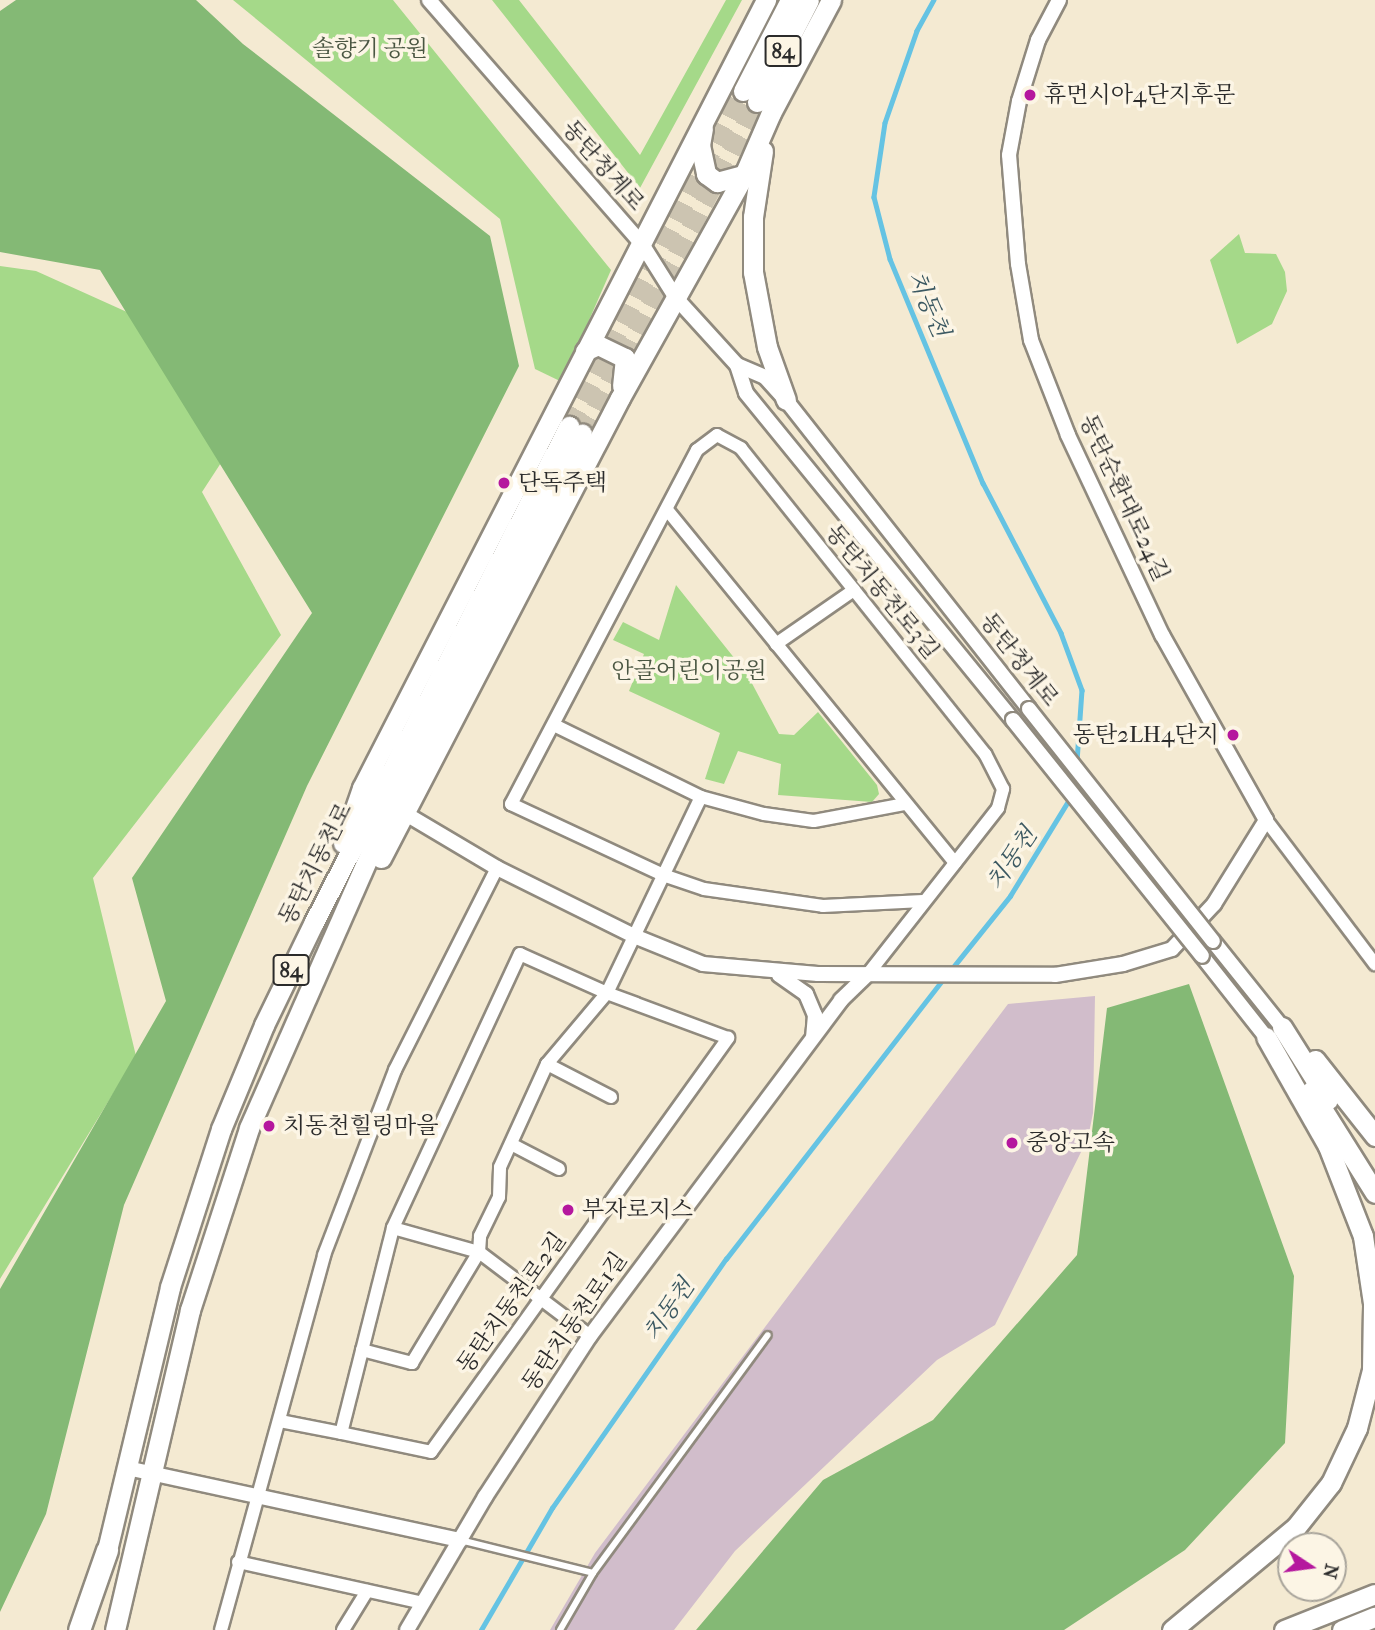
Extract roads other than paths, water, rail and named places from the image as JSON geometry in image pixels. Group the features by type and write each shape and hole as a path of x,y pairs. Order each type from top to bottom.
{"highway":[{"path":"79,1630 107,1550"}],"main road":[{"path":"314,922 362,788 766,0"},
{"name":"84","path":"757,102 790,0"},
{"name":"84","path":"757,102 809,0"},
{"path":"334,941 405,814 620,398 744,175 757,102 831,0"},
{"path":"757,102 753,272 767,347 786,400"},
{"path":"706,114 700,145 706,174 717,182 744,175"},
{"path":"585,351 598,345 625,358 620,398"},
{"name":"동탄치동천로","path":"107,1550 170,1287 221,1129 264,1025 314,922 576,430 384,822 334,941 248,1128 190,1310 115,1630"},
{"path":"1274,1032 1299,1040 1375,1136"},
{"path":"1274,1032 1375,1170"},
{"path":"1274,1032 1375,1193"},
{"path":"1172,1630 1296,1527 1331,1483 1357,1428 1372,1370 1373,1303 1363,1236 1328,1146 1274,1032"},
{"path":"1284,1630 1375,1594"},
{"path":"1342,1630 1375,1617"}],"street":[{"name":"동탄청계로","path":"429,0 642,244 676,298 737,365 765,377 786,400 1213,941 1274,1032"},
{"name":"동탄순환대로24길","path":"1059,0 1038,40 1022,90 1009,155 1017,264 1031,340 1068,435 1162,635 1266,820 1375,964"},
{"name":"동탄청계로","path":"737,365 746,393 1202,956 1274,1032"},
{"name":"동탄치동천로3길","path":"868,974 998,808 1003,789 985,754 741,448 717,435 697,450 668,511 511,804 663,875 704,889 778,902 823,906 923,901"},
{"path":"668,511 955,863"},
{"path":"776,644 853,590"},
{"path":"554,725 701,797 814,821 905,804"},
{"path":"607,993 701,797"},
{"path":"405,814 497,868 634,936 704,964 771,971 868,974 1055,975 1123,964 1172,949 1214,904 1266,820"},
{"path":"221,1630 261,1495 324,1255 400,1059 497,868"},
{"name":"동탄치동천로2길","path":"280,1421 431,1452 728,1038 607,993 520,954 393,1228 341,1433"},
{"path":"771,971 794,982 806,995 815,1015 813,1038"},
{"name":"동탄치동천로1길","path":"407,1630 460,1540 590,1336 813,1038 868,974"},
{"name":"동탄치동천로2길","path":"362,1350 412,1363 479,1252 480,1236 499,1197 500,1167 547,1064 607,993"},
{"path":"547,1064 611,1097"},
{"path":"511,1144 559,1169"},
{"path":"393,1228 479,1252 590,1336"},
{"path":"127,1468 460,1540"},
{"path":"239,1562 423,1603"},
{"path":"343,1630 367,1591"}],"lane":[{"path":"560,1630 593,1573 768,1335"},
{"path":"460,1540 593,1573"}],"waterway":[{"name":"치동천","path":"934,0 917,31 885,123 874,197 890,259 983,483 1061,633 1082,690 1077,762"},
{"name":"치동천","path":"950,971 1010,896 1070,798"},
{"name":"치동천","path":"481,1630 552,1508 726,1259 944,978"}],"tunnel":[{"path":"569,426 743,91"},
{"path":"582,434 757,102"}],"place":[{"name":"휴먼시아4단지후문","path":"1030,95"},
{"name":"단독주택","path":"504,483"},
{"name":"동탄2LH4단지","path":"1233,735"},
{"name":"치동천힐링마을","path":"269,1126"},
{"name":"중앙고속","path":"1012,1143"},
{"name":"부자로지스","path":"568,1210"}],"park label":[{"name":"솔향기 공원","path":"370,49"},
{"name":"안골어린이공원","path":"689,671"}]}
